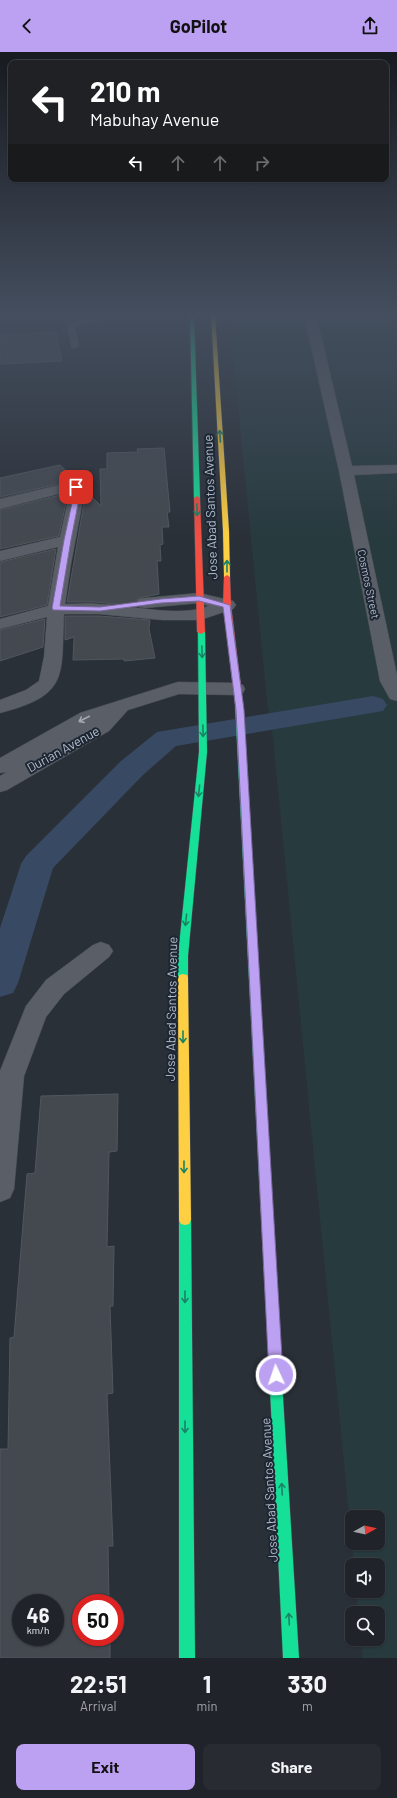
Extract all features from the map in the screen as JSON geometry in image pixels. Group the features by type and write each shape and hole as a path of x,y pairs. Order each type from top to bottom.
{"main road":[{"name":"Jose Abad Santos Avenue","path":"187,1658 182,956 203,752 203,688 194,389"},
{"name":"Jose Abad Santos Avenue","path":"217,389 226,531 227,605 236,689 240,710 291,1658"}],"street":[{"name":"Cosmos Street","path":"327,389 346,471 389,681 397,695"},
{"path":"346,471 397,469"},
{"path":"0,504 72,486 78,489 67,540 56,608 52,673 48,683 36,692 0,707"},
{"path":"0,556 67,540"},
{"path":"0,624 56,608 100,609 162,615 200,607 227,605"},
{"name":"Durian Avenue","path":"0,767 87,717 178,688 236,689"},
{"name":"Durian Avenue","path":"0,785 102,728 121,706"},
{"path":"0,1189 11,1076 35,1013 55,987 101,950"}],"green space":[{"path":"236,389 397,389 397,1658 363,1658 362,1646 385,1646 385,1606 358,1606 357,1598 385,1598 385,1558 353,1558 353,1550 385,1550 385,1510 349,1510 273,738 267,701"}],"building":[{"path":"164,448 170,512 167,512 169,527 162,527 163,544 160,545 161,561 157,561 159,594 139,598 134,603 137,606 95,602 67,602 86,491 101,506 100,469 107,469 107,453 138,452 137,449"},
{"path":"60,465 78,482 72,481 0,497 0,478"},
{"path":"68,493 59,536 0,549 0,510"},
{"path":"56,549 47,605 0,617 0,562"},
{"path":"65,616 99,616 150,620 149,629 155,658 124,661 124,659 73,660 74,637 65,640"},
{"path":"45,619 43,647 0,661 0,630"},
{"path":"118,1094 117,1151 109,1152 107,1247 114,1246 113,1306 110,1306 113,1393 107,1394 113,1546 108,1546 109,1594 72,1594 72,1646 110,1646 110,1658 0,1658 0,1449 8,1449 10,1338 14,1337 27,1174 35,1173 41,1096"}],"waterway":[{"path":"0,983 38,864 132,768 167,738 373,705"}],"traffic: fast":[{"path":"194,389 197,498"},
{"path":"183,978 183,956 203,752 201,632"},
{"path":"239,704 266,1196"},
{"path":"185,1220 187,1658"},
{"path":"274,1348 291,1658"}],"traffic: slow":[{"path":"217,389 226,531 227,577"},
{"path":"183,978 185,1220"},
{"path":"266,1196 274,1348"}],"traffic: jam":[{"path":"197,498 201,632"},
{"path":"227,577 227,605 239,704"}],"route":[{"path":"76,487 78,489 67,540 56,608 100,609 161,601 199,598 227,605 236,689 240,710 276,1375"}]}
